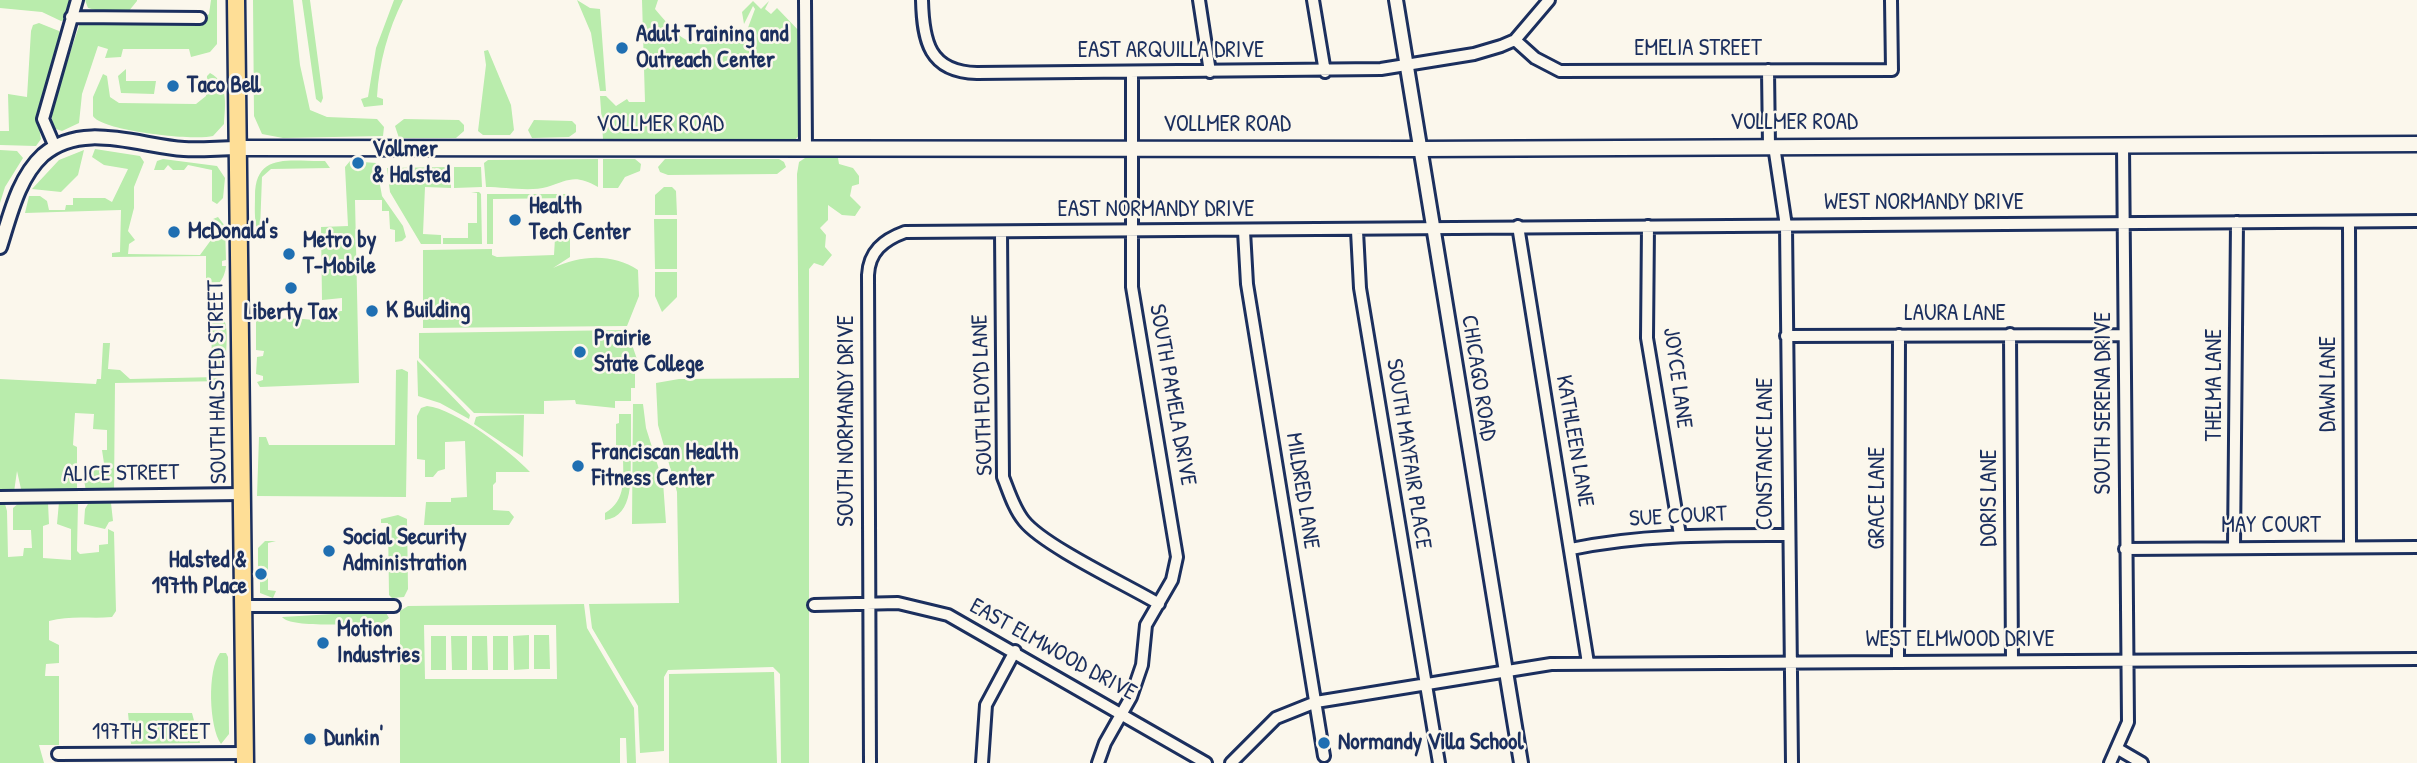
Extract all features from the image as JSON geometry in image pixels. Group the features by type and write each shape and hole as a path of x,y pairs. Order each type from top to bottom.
{"main road":[{"name":"SOUTH HALSTED STREET","path":"236,0 245,758"},
{"name":"VOLLMER ROAD","path":"238,148 1421,149 2417,144"}],"street":[{"path":"55,147 43,119 77,0"},
{"path":"805,0 806,148"},
{"name":"EAST ARQUILLA DRIVE","path":"922,0 928,47 937,60 949,68 968,73 1325,72 1407,66 1487,51 1515,40"},
{"path":"1199,0 1210,72"},
{"path":"1313,0 1325,72"},
{"name":"CHICAGO ROAD","path":"1396,0 1521,763"},
{"path":"1515,40 1549,0"},
{"name":"EMELIA STREET","path":"1515,40 1535,58 1560,71 1892,70 1891,0"},
{"path":"71,18 200,18"},
{"name":"CONSTANCE LANE","path":"1768,70 1771,146 1786,226 1788,662 1792,763"},
{"name":"SOUTH PAMELA DRIVE","path":"1098,763 1142,665 1146,625 1175,572 1177,548 1132,287 1132,73"},
{"name":"VOLLMER ROAD","path":"0,247 14,203 28,173 43,155 55,147 98,136 186,149 238,148"},
{"name":"SOUTH SERENA DRIVE","path":"2110,763 2128,722 2123,145"},
{"name":"WEST NORMANDY DRIVE","path":"1432,230 1518,226 2417,221"},
{"name":"THELMA LANE","path":"2234,547 2237,222"},
{"name":"DAWN LANE","path":"2349,222 2350,547"},
{"name":"KATHLEEN LANE","path":"1518,226 1588,663"},
{"name":"JOYCE LANE","path":"1648,226 1647,338 1680,535"},
{"name":"EAST NORMANDY DRIVE","path":"883,243 905,232 1432,230"},
{"name":"MILDRED LANE","path":"1244,231 1247,284 1324,756"},
{"name":"SOUTH MAYFAIR PLACE","path":"1357,231 1360,288 1439,763"},
{"name":"SOUTH FLOYD LANE","path":"1001,232 1003,477 1015,508 1024,521 1045,538 1159,604"},
{"name":"SOUTH NORMANDY DRIVE","path":"870,763 868,275 870,262 883,243"},
{"name":"DORIS LANE","path":"2010,334 2012,661"},
{"name":"GRACE LANE","path":"1898,660 1899,335"},
{"name":"LAURA LANE","path":"1786,336 2124,335"},
{"name":"ALICE STREET","path":"0,497 242,494"},
{"name":"SUE COURT","path":"1571,549 1606,542 1680,535 1787,535"},
{"name":"MAY COURT","path":"2125,548 2417,547"},
{"name":"EAST ELMWOOD DRIVE","path":"814,605 898,603 933,608 1015,651 1206,763"},
{"path":"243,606 394,606"},
{"path":"982,763 986,705 1015,651"},
{"name":"WEST ELMWOOD DRIVE","path":"1505,671 1551,664 1588,663 2417,659"},
{"path":"1231,763 1276,718 1316,702 1505,671"},
{"path":"2118,749 2143,763"},
{"name":"197TH STREET","path":"58,754 245,758"}],"green space":[{"path":"0,0 73,0 67,19 61,21 42,12 0,8"},
{"path":"85,0 137,1 128,12 103,12 88,8"},
{"path":"211,0 217,0 217,44 210,52 191,57 189,49 123,49 121,57 105,58 108,49 98,46 82,94 79,123 62,131 53,128 51,110 81,20 199,22 209,14"},
{"path":"253,0 293,0 300,65 310,110 327,117 377,119 384,127 383,136 283,138 262,134 254,116"},
{"path":"302,0 310,0 323,98 321,103 316,99"},
{"path":"394,0 403,0 382,59 377,97 383,99 383,105 364,107 361,99 368,97 376,48"},
{"path":"577,0 590,8 600,9 606,91 600,91 591,33"},
{"path":"642,0 658,0 655,9 669,26 683,38 699,44 724,41 746,33 755,9 753,6 744,24 742,12 753,1 761,9 769,1 765,9 771,14 777,8 801,33 802,132 794,141 659,142 603,139 600,96 606,96 616,106 627,99 629,102 645,102"},
{"path":"39,23 59,31 61,38 37,115 41,139 36,146 0,145 0,131 9,131 8,94 27,97 31,31 33,25"},
{"path":"488,50 511,105 514,130 510,135 483,135 478,131 486,65 484,51"},
{"path":"126,69 126,81 156,81 154,94 121,93 118,76"},
{"path":"210,73 216,77 223,89 225,103 224,124 213,136 149,134 113,126 93,116 93,97 103,74 107,76 110,97 119,103 196,104 206,96 207,76"},
{"path":"404,119 459,120 464,125 464,131 456,138 399,138 395,126"},
{"path":"534,120 572,121 576,125 576,132 569,137 532,138 528,130"},
{"path":"95,149 140,156 144,162 134,187 134,208 128,231 135,240 129,244 128,254 200,255 211,240 213,219 218,217 225,226 226,260 222,261 222,266 226,266 217,285 206,288 206,256 112,257 112,253 120,252 121,210 25,213 29,196 40,196 47,201 49,210 65,210 66,205 73,205 73,198 105,198 112,202 128,169 104,165 92,157"},
{"path":"0,150 17,151 23,158 5,187 0,203"},
{"path":"84,150 78,175 61,192 32,189 59,160"},
{"path":"805,158 838,158 839,164 853,168 859,176 859,184 852,186 850,196 861,207 855,216 842,215 828,205 828,220 820,228 826,235 825,247 832,255 823,266 814,263 809,269 809,763 781,763 780,674 773,667 668,670 664,677 664,751 640,753 638,706 592,628 589,604 679,603 677,492 658,425 656,383 679,379 799,378 797,174 799,162"},
{"path":"163,159 217,166 225,178 223,198 217,204 212,201 212,170 188,165 184,170 173,170 168,165 164,170 154,170 157,161"},
{"path":"598,159 598,187 577,179 533,189 486,187 484,163 488,160"},
{"path":"603,159 635,159 641,164 640,171 625,177 618,188 603,188"},
{"path":"665,159 779,159 786,167 777,174 668,175 660,172 658,167"},
{"path":"288,161 325,161 330,168 271,169 262,177 260,230 257,229 257,182 268,165"},
{"path":"350,161 376,163 382,196 403,226 406,237 395,242 395,230 390,229 389,211 382,211 382,200 355,200 359,383 260,387 257,382 263,380 263,376 256,374 257,357 263,356 264,351 256,350 256,321 292,318 325,321 325,312 342,311 342,298 322,300 321,227 348,226 345,167"},
{"path":"451,167 451,188 425,187 423,234 441,235 441,244 421,244 390,192 387,168"},
{"path":"454,167 481,167 482,187 454,188"},
{"path":"664,187 672,187 676,191 677,215 655,215 655,195"},
{"path":"471,192 479,192 481,194 482,244 443,244 443,238 468,238 468,223 477,223 477,193"},
{"path":"487,194 569,194 569,198 493,199 493,244 487,244"},
{"path":"654,219 677,219 677,269 655,269"},
{"path":"555,238 570,238 570,257 553,268 574,260 607,258 638,270 639,296 627,326 423,328 423,250 492,249 492,255 497,257 554,255"},
{"path":"655,272 677,272 677,297 662,312 655,296"},
{"path":"211,305 222,315 226,329 226,360 219,367 212,367 211,313 207,312 206,306"},
{"path":"627,330 640,368 635,369 635,388 631,388 631,401 615,401 615,408 576,404 575,400 544,401 544,414 474,413 419,358 419,333"},
{"path":"103,343 110,343 108,369 120,370 130,379 217,377 225,381 115,383 114,493 86,491 83,475 96,469 105,470 102,450 107,450 107,430 93,429 94,414 75,413 73,445 77,447 77,491 25,492 21,489 17,471 14,492 0,494 0,379 96,384 97,379 101,379"},
{"path":"417,360 470,415 469,419 440,403 418,396"},
{"path":"396,370 408,372 406,497 257,496 259,437 266,437 269,445 395,445"},
{"path":"633,404 643,404 646,428 663,482 666,523 632,524"},
{"path":"427,406 467,423 510,453 530,472 496,472 493,510 509,511 514,517 509,525 424,525 426,502 451,502 451,498 467,497 465,441 445,442 445,469 438,471 433,477 425,477 425,460 417,459 417,416 421,408"},
{"path":"619,414 631,414 631,451 616,451 616,424 619,423"},
{"path":"524,415 523,457 474,424 476,417 480,416"},
{"path":"617,453 631,453 629,494 622,511 605,520 605,513 617,502 622,488 623,455"},
{"path":"20,502 48,503 49,524 43,526 43,558 71,560 71,529 57,524 59,502 78,503 77,551 80,554 99,552 99,545 108,544 108,529 114,532 116,611 112,617 49,621 49,640 59,645 59,663 46,664 45,676 59,676 59,745 39,745 44,763 0,763 0,503 5,504 7,511 8,557 23,556 24,548 32,548 31,530 13,530 13,508"},
{"path":"89,502 111,503 113,521 109,522 105,529 84,524 85,509"},
{"path":"398,515 407,519 408,589 404,597 392,598 389,595 388,523 381,523 381,519"},
{"path":"265,541 276,541 268,543 268,590 276,591 273,598 260,593 260,577 264,577 265,572 258,571 258,548"},
{"path":"584,604 587,628 634,708 636,763 627,763 626,738 620,738 620,763 400,763 400,611 408,606","holes":["424,625 556,625 557,679 425,679"]},
{"path":"385,611 389,618 382,623 313,624 288,621 282,617"},
{"path":"529,635 529,669 514,670 513,636"},
{"path":"534,635 549,635 550,669 534,669"},
{"path":"431,636 446,636 446,670 431,670"},
{"path":"451,636 467,636 467,670 452,670"},
{"path":"472,636 487,636 488,670 472,670"},
{"path":"493,636 508,636 508,670 493,670"},
{"path":"220,653 226,653 228,657 229,734 221,744 214,725 211,698 213,672"},
{"path":"774,672 777,763 669,763 669,674"},
{"path":"128,713 192,713 200,743 131,744"}],"place":[{"name":"Adult Training and Outreach Center","path":"622,48"},
{"name":"Taco Bell","path":"173,86"},
{"name":"Vollmer & Halsted","path":"358,163"},
{"name":"Health Tech Center","path":"515,220"},
{"name":"McDonald's","path":"174,232"},
{"name":"Metro by T-Mobile","path":"289,254"},
{"name":"Liberty Tax","path":"291,288"},
{"name":"K Building","path":"372,311"},
{"name":"Prairie State College","path":"580,352"},
{"name":"Franciscan Health Fitness Center","path":"578,466"},
{"name":"Social Security Administration","path":"329,551"},
{"name":"Halsted & 197th Place","path":"261,574"},
{"name":"Motion Industries","path":"323,643"},
{"name":"Dunkin'","path":"310,739"},
{"name":"Normandy Villa School","path":"1324,743"}]}
